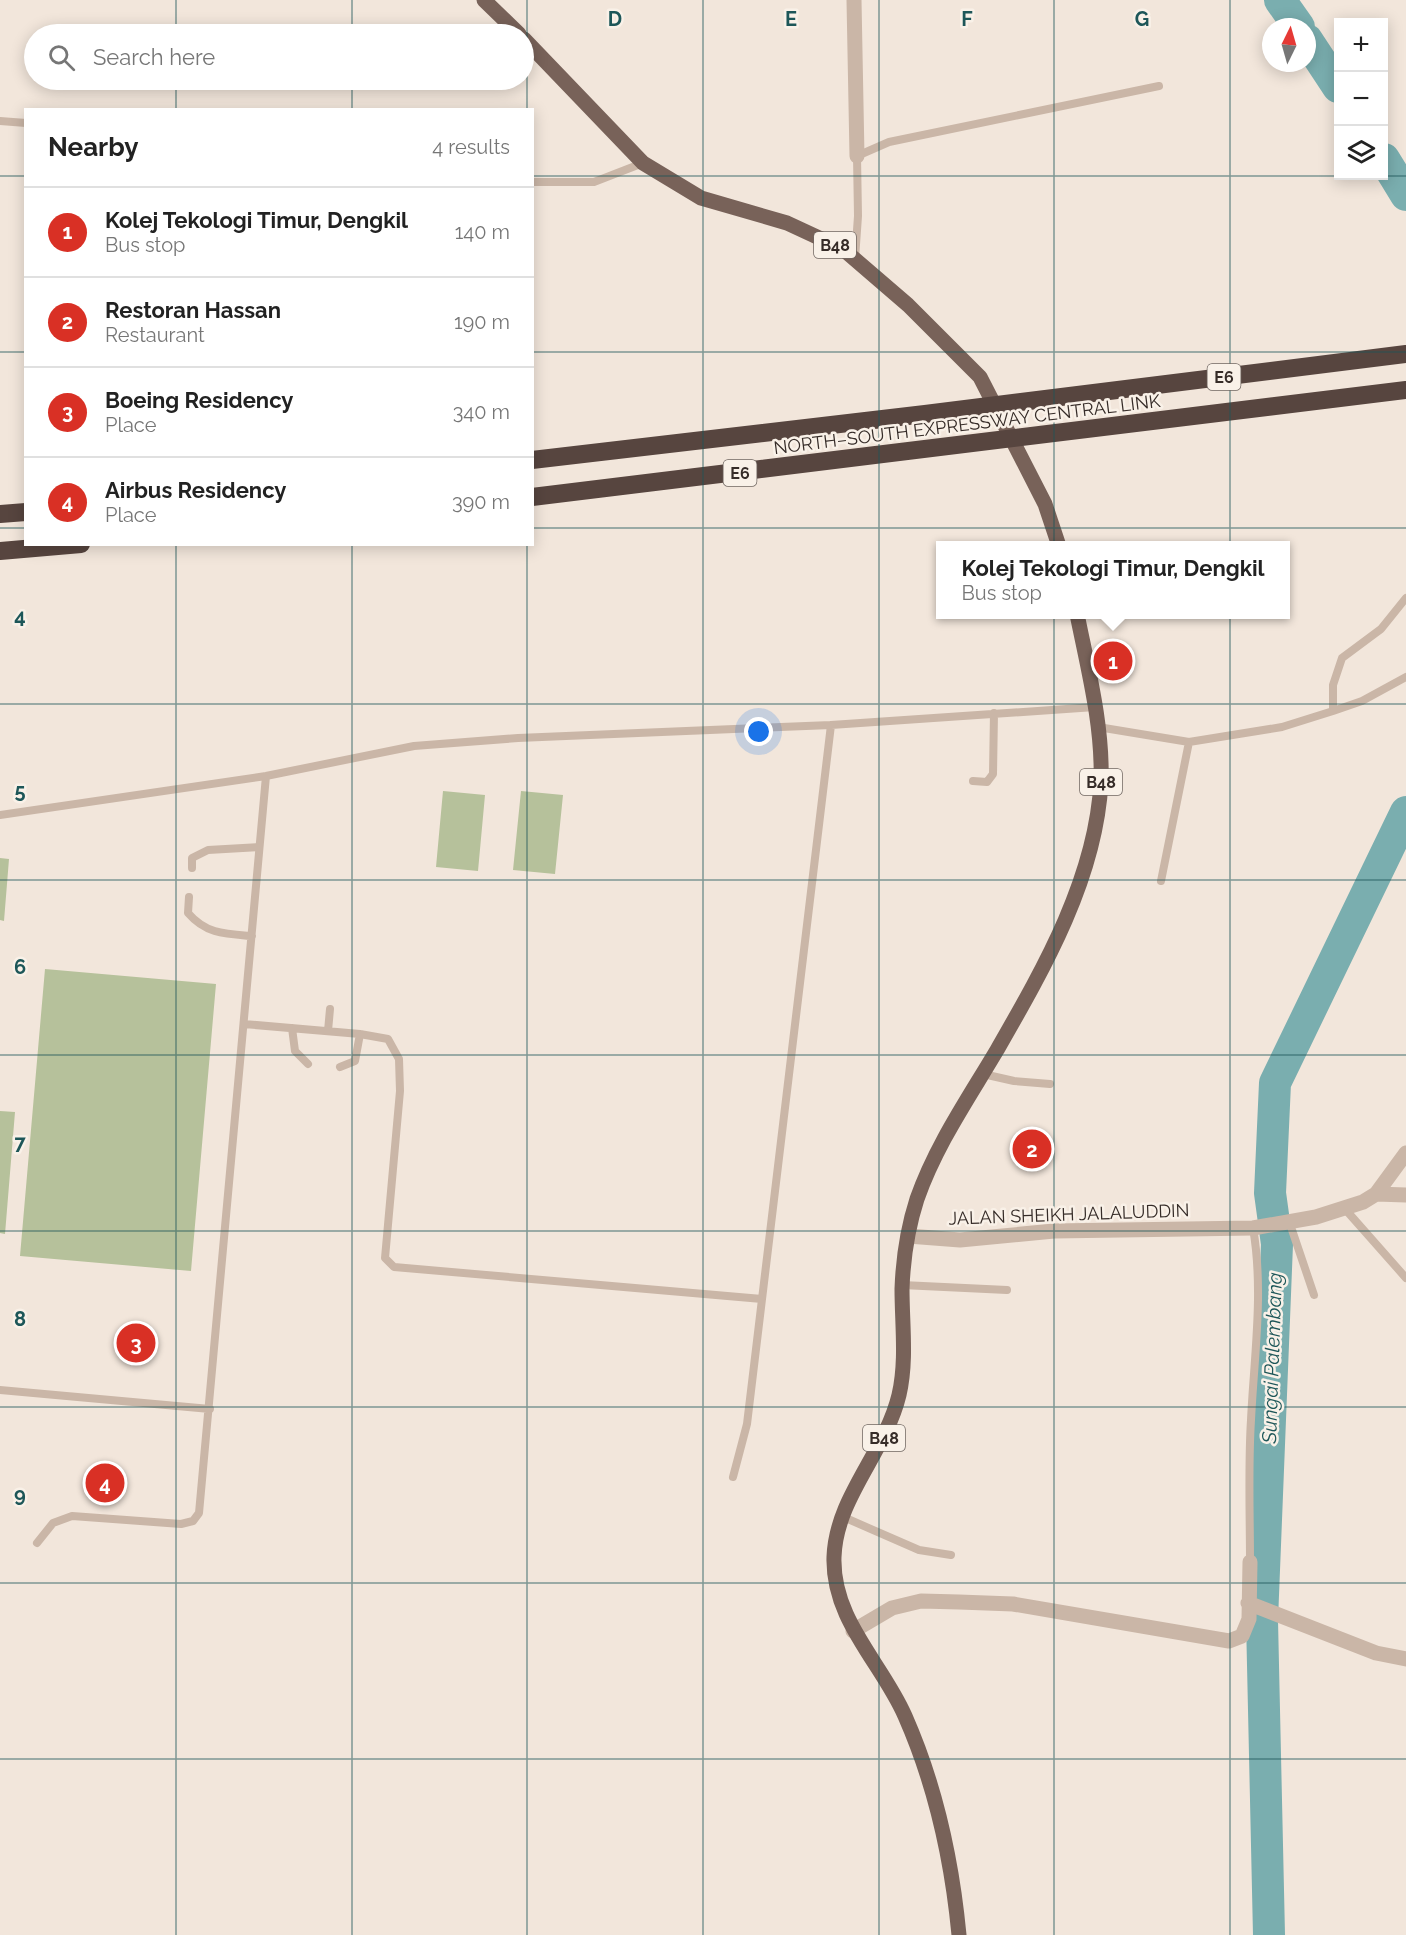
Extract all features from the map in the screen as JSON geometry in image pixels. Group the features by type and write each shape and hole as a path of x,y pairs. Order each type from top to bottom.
{"highway":[{"name":"NORTH–SOUTH EXPRESSWAY CENTRAL LINK","path":"534,460 925,414 1400,354"},
{"name":"NORTH–SOUTH EXPRESSWAY CENTRAL LINK","path":"534,497 1078,433 1406,390"},
{"path":"0,514 24,512"},
{"path":"0,551 58,546"}],"main road":[{"path":"484,0 509,24"},
{"name":"B48","path":"534,49 643,163 701,198 787,223 843,249 908,305 980,377 1046,504 1057,541"},
{"name":"B48","path":"959,1935 956,1904 931,1784 904,1713 853,1631 837,1590 833,1560 841,1516 881,1446 899,1396 903,1365 902,1285 908,1236 916,1201 954,1119 1020,1010 1073,900 1096,829 1101,757 1096,707 1078,619"}],"street":[{"path":"854,0 856,156"},
{"path":"1376,1194 1406,1153"},
{"path":"1345,1209 1376,1194 1406,1195"},
{"name":"JALAN SHEIKH JALALUDDIN","path":"908,1236 960,1240 1054,1232 1261,1227 1345,1209"},
{"path":"853,1631 892,1608 921,1601 959,1602 1013,1605 1229,1641 1242,1636 1249,1618 1250,1563"},
{"path":"1251,1604 1376,1653 1406,1659"}],"lane":[{"path":"855,259 858,216 856,156 889,142 1159,86"},
{"path":"0,121 24,123"},
{"path":"534,182 594,182 643,163"},
{"path":"1333,711 1334,685 1342,658 1381,628 1406,598"},
{"path":"1098,727 1189,742 1282,727 1362,701 1406,677"},
{"path":"0,815 266,776 414,746 518,738 831,725 1096,707"},
{"path":"973,781 987,782 993,774 994,713"},
{"path":"733,1477 747,1424 831,725"},
{"path":"1161,881 1189,742"},
{"path":"37,1543 53,1523 72,1516 181,1524 193,1521 201,1502 266,776"},
{"path":"192,868 192,858 207,850 259,847"},
{"path":"189,897 188,913 199,926 216,933 252,936"},
{"path":"328,1031 330,1009"},
{"path":"244,1024 360,1034 388,1039 399,1059 399,1091 385,1258 387,1263 394,1267 762,1299"},
{"path":"292,1028 295,1052 308,1064"},
{"path":"340,1067 349,1066 355,1061 360,1034"},
{"path":"983,1074 1014,1081 1050,1084"},
{"path":"1345,1209 1406,1278"},
{"path":"1286,1222 1314,1295"},
{"path":"1250,1563 1250,1423 1257,1324 1257,1253 1261,1227"},
{"path":"902,1285 1007,1290"},
{"path":"0,1390 210,1409"},
{"path":"841,1516 919,1550 951,1555"}],"green space":[{"path":"443,791 485,795 478,871 436,867"},
{"path":"521,791 563,795 555,874 513,870"},
{"path":"0,858 9,859 4,921 0,920"},
{"path":"45,969 216,984 191,1271 20,1256"},
{"path":"0,1111 15,1112 5,1234 0,1233"}],"waterway":[{"path":"1280,0 1293,18"},
{"path":"1316,54 1334,81"},
{"path":"1388,166 1406,195"},
{"name":"Sungai Palembang","path":"1269,1935 1262,1620 1277,1244 1270,1193 1275,1083 1406,812"}],"place":[{"name":"Kolej Tekologi Timur, Dengkil","path":"1113,661"},
{"name":"Restoran Hassan","path":"1032,1149"},
{"name":"Boeing Residency","path":"136,1343"},
{"name":"Airbus Residency","path":"105,1483"}]}
